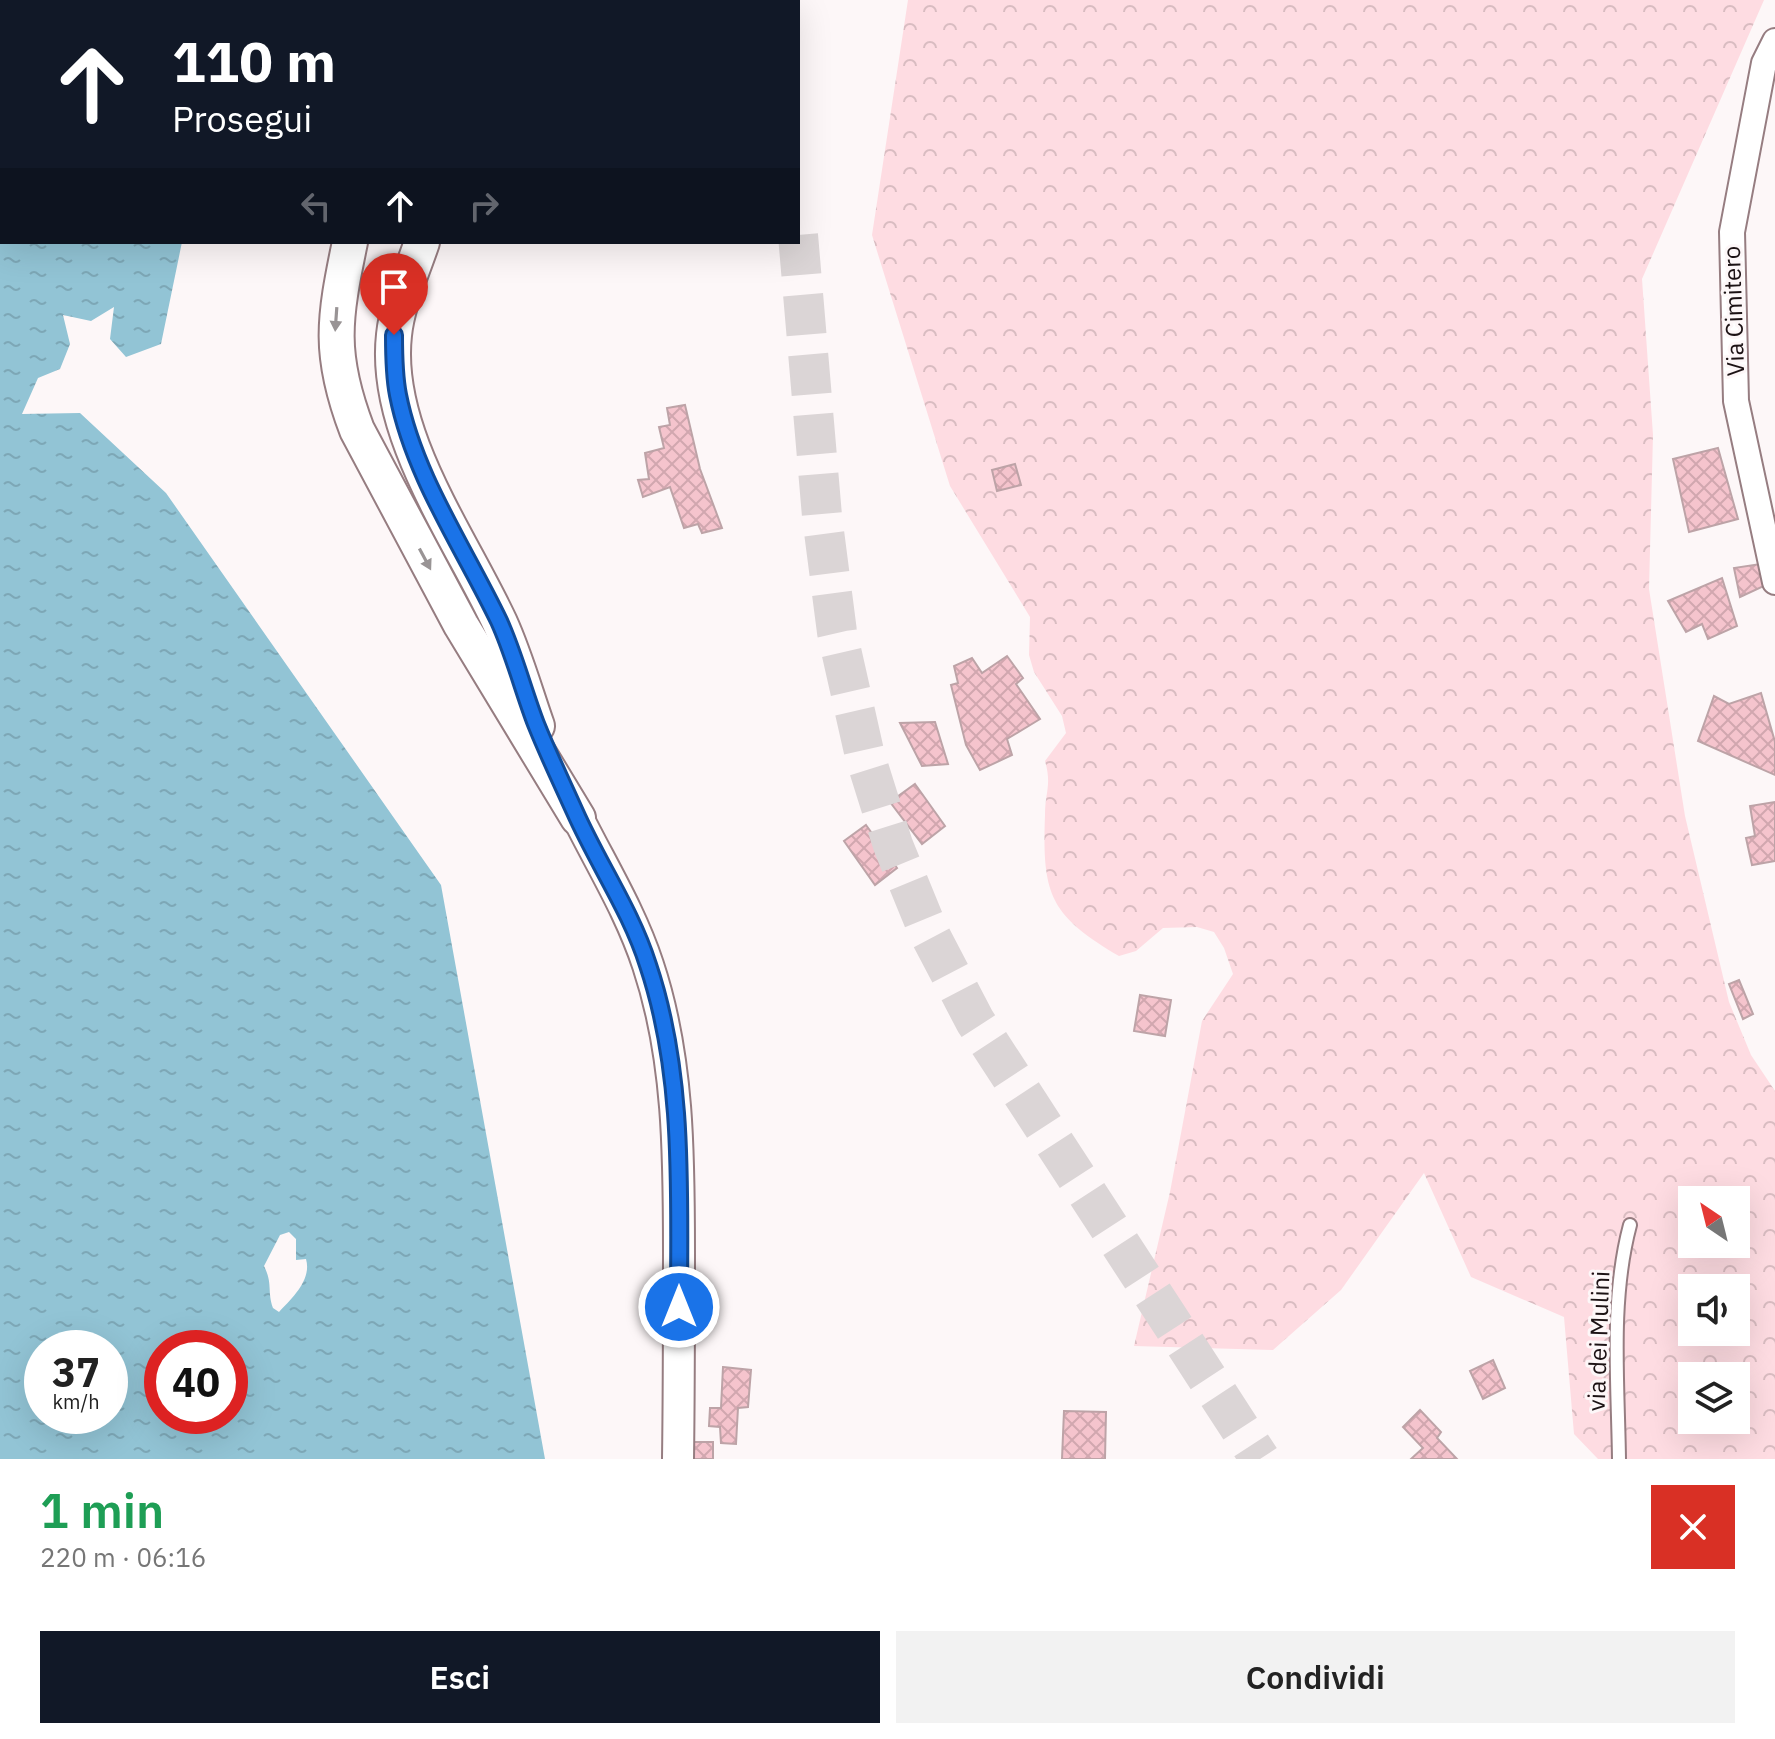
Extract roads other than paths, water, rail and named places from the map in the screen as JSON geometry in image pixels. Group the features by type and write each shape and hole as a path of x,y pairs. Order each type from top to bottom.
{"main road":[{"path":"350,244 337,304 335,335 339,374 357,430 461,625 578,818"},
{"path":"421,244 394,335 398,397 421,465 500,624 537,725 578,818"}],"street":[{"name":"Via Cimitero","path":"1775,41 1764,63 1732,232 1736,401 1775,582"},
{"path":"578,818 630,919 648,964 663,1017 672,1070 679,1156 678,1459"}],"lane":[{"name":"via dei Mulini","path":"1619,1459 1617,1327 1630,1225"}],"water":[{"path":"0,244 182,244 161,344 126,357 110,339 114,307 91,321 63,315 70,344 60,369 38,378 22,414 80,413 166,493 441,885 545,1459 0,1459","holes":["289,1232 296,1239 296,1260 306,1259 304,1281 279,1312 273,1308 264,1266 280,1235"]}],"tunnel":[{"path":"799,244 822,516 837,632 865,756 893,845 929,933 975,1021 1260,1459"}]}
